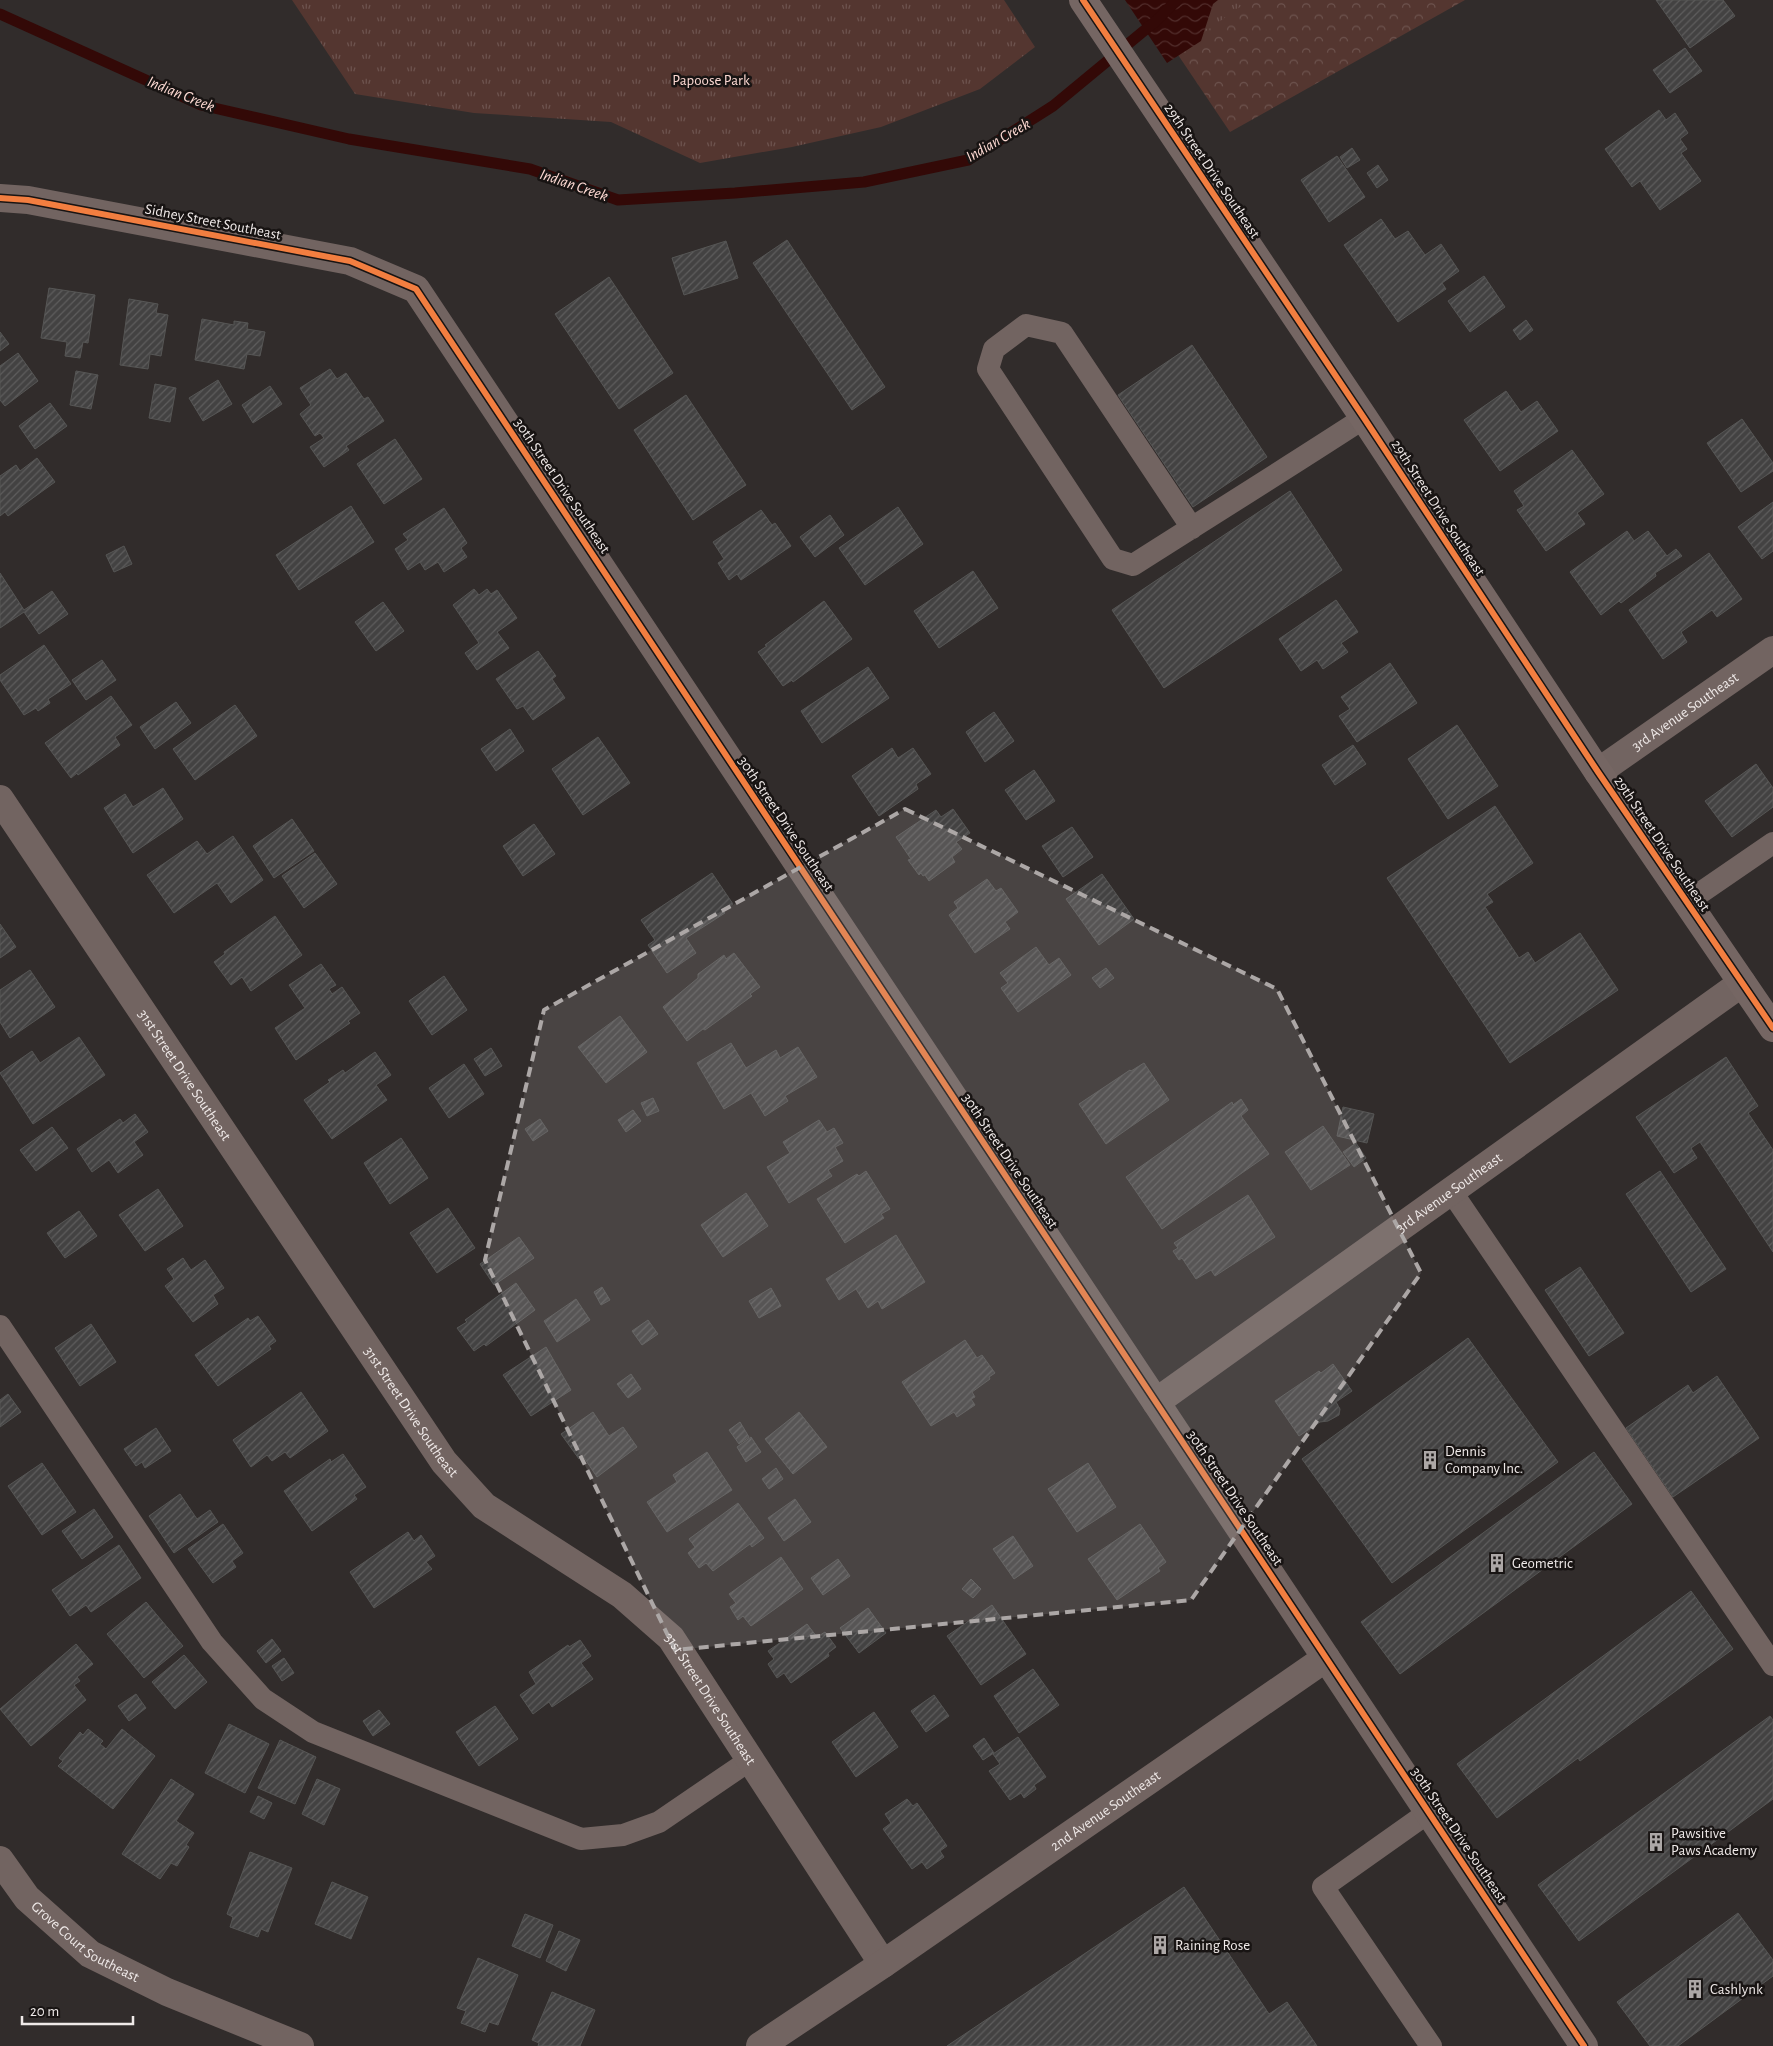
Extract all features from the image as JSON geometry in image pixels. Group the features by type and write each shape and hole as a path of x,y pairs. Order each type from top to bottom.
{"main road":[{"name":"29th Street Drive Southeast","path":"1083,0 1364,418 1598,772 1773,1028"}],"street":[{"name":"Sidney Street Southeast","path":"0,198 37,202 350,261 416,289"},
{"name":"30th Street Drive Southeast","path":"416,289 1584,2046"},
{"name":"3rd Avenue Southeast","path":"1598,772 1773,650"},
{"name":"31st Street Drive Southeast","path":"0,799 444,1462 484,1506 622,1595 671,1638 883,1964"},
{"name":"3rd Avenue Southeast","path":"1156,1402 1742,982"},
{"name":"2nd Avenue Southeast","path":"883,1964 1326,1658"},
{"name":"Grove Court Southeast","path":"0,1860 27,1898 90,1954 167,1992 300,2046"},
{"path":"760,2046 883,1964"}],"lane":[{"path":"1192,528 1062,333 1026,325 994,349 988,370 1112,559 1134,565 1192,528 1364,418"},
{"path":"1687,902 1773,843"},
{"path":"1451,1191 1773,1665"},
{"path":"0,1326 212,1642 263,1699 313,1732 581,1839 623,1835 659,1822 750,1760"},
{"path":"1429,1812 1323,1887 1431,2046"}],"highlighted area":[{"path":"905,809 1277,989 1421,1273 1191,1600 675,1650 485,1260 544,1010"}],"green space":[{"name":"Papoose Park","path":"292,0 1004,0 1035,47 980,89 881,127 792,147 700,163 611,122 474,113 355,94"},
{"path":"1160,0 1250,0 1189,43"},
{"path":"1218,0 1465,0 1230,132 1170,43"}],"water":[{"path":"1125,0 1218,0 1213,4 1201,41 1167,63"}],"building":[{"path":"1656,0 1723,0 1735,16 1690,48"},
{"path":"1685,48 1702,71 1670,93 1653,70"},
{"path":"1659,110 1666,120 1675,113 1688,133 1680,139 1687,149 1681,153 1701,181 1660,210 1640,181 1632,187 1605,149"},
{"path":"1352,148 1360,160 1347,168 1340,157"},
{"path":"1337,156 1365,197 1329,222 1301,180"},
{"path":"1378,165 1388,180 1377,188 1367,173"},
{"path":"1381,219 1395,239 1408,231 1425,255 1441,244 1459,271 1442,283 1446,289 1398,322 1344,245"},
{"path":"787,240 885,387 852,410 753,263"},
{"path":"726,241 738,278 684,295 672,258"},
{"path":"1484,276 1505,307 1470,332 1448,301"},
{"path":"609,277 673,373 619,409 555,314"},
{"path":"49,288 95,295 88,343 83,342 80,358 65,356 67,342 41,338"},
{"path":"129,299 158,304 156,313 168,315 161,356 150,354 148,369 120,365"},
{"path":"202,319 234,325 234,321 248,323 247,329 265,332 260,356 247,354 244,369 195,360"},
{"path":"1526,320 1533,330 1520,340 1513,330"},
{"path":"0,332 9,344 0,351"},
{"path":"1192,345 1267,457 1193,507 1118,395"},
{"path":"18,353 38,381 5,406 0,400 0,366"},
{"path":"330,369 337,379 346,373 364,399 368,397 384,421 346,446 349,450 324,467 310,447 324,438 320,433 315,436 300,414 311,405 300,388"},
{"path":"76,371 98,375 91,409 70,405"},
{"path":"218,380 232,404 203,421 189,398"},
{"path":"155,384 176,388 170,422 149,418"},
{"path":"270,386 282,404 253,423 242,405"},
{"path":"1506,391 1521,412 1537,401 1558,431 1500,471 1464,420"},
{"path":"686,395 746,485 693,520 634,430"},
{"path":"50,403 67,426 35,449 19,426"},
{"path":"1742,419 1773,463 1773,471 1741,492 1707,443"},
{"path":"395,439 422,479 384,504 357,464"},
{"path":"1572,450 1604,494 1577,513 1585,524 1546,551 1517,510 1524,506 1514,491"},
{"path":"37,458 55,482 8,516 5,512 0,516 0,476 16,465 20,471"},
{"path":"1290,491 1342,570 1164,688 1112,610"},
{"path":"1773,502 1773,551 1762,559 1738,527"},
{"path":"351,506 374,542 299,590 276,555"},
{"path":"898,507 923,544 865,585 839,548"},
{"path":"444,508 467,543 461,548 467,557 444,572 438,562 425,570 420,562 408,570 395,549 408,540 403,534"},
{"path":"761,510 772,525 775,523 791,546 741,580 737,574 729,580 718,563 724,559 713,542"},
{"path":"830,515 844,535 815,557 800,537"},
{"path":"1627,531 1634,541 1648,531 1667,556 1676,549 1682,556 1655,573 1656,576 1621,603 1619,601 1601,615 1570,572"},
{"path":"124,546 132,564 114,572 106,555"},
{"path":"1709,553 1742,599 1717,617 1712,610 1681,632 1687,642 1663,659 1629,610"},
{"path":"973,571 998,608 939,648 914,611"},
{"path":"0,573 24,610 52,591 68,614 39,634 24,612 0,628"},
{"path":"474,589 479,595 487,589 491,594 497,590 517,618 497,632 509,648 477,670 465,653 479,643 453,605"},
{"path":"1336,600 1358,632 1341,643 1348,652 1323,669 1317,660 1301,671 1279,639"},
{"path":"824,601 852,639 793,682 792,680 783,686 758,652"},
{"path":"383,602 404,631 376,651 355,622"},
{"path":"44,645 71,684 48,699 50,703 38,711 36,708 24,715 0,680 0,675"},
{"path":"538,651 556,676 552,679 565,698 533,720 523,706 517,709 496,679"},
{"path":"102,660 116,680 86,700 72,680"},
{"path":"1390,663 1417,703 1357,742 1339,716 1350,709 1341,697"},
{"path":"868,667 889,698 822,743 801,711"},
{"path":"111,696 132,725 115,737 120,745 71,778 45,743"},
{"path":"176,702 191,723 155,749 140,727"},
{"path":"235,705 257,736 195,780 173,749"},
{"path":"994,712 1014,741 985,762 966,732"},
{"path":"1457,725 1498,786 1448,819 1408,759"},
{"path":"510,729 524,751 496,771 481,749"},
{"path":"598,737 630,783 583,815 552,769"},
{"path":"1353,745 1366,764 1335,785 1322,765"},
{"path":"892,748 898,758 913,748 931,774 916,784 918,789 879,816 852,776"},
{"path":"1756,764 1773,788 1773,807 1732,837 1705,801"},
{"path":"1034,770 1055,801 1026,820 1005,790"},
{"path":"163,788 183,819 133,853 104,808 125,794 133,807"},
{"path":"1495,806 1533,863 1487,894 1493,902 1485,907 1519,958 1528,952 1535,963 1580,933 1618,990 1510,1063 1387,878"},
{"path":"953,809 970,833 956,842 962,849 952,857 955,862 929,881 925,875 923,876 921,873 919,875 908,860 911,859 896,837 936,810 941,817"},
{"path":"292,819 314,851 274,878 253,846"},
{"path":"534,824 555,854 523,876 503,846"},
{"path":"1072,827 1093,857 1063,877 1042,846"},
{"path":"233,836 263,880 231,903 217,883 174,913 147,875 197,841 207,854"},
{"path":"315,853 337,884 304,908 282,876"},
{"path":"712,873 733,904 723,911 725,913 686,938 696,953 667,973 648,945 655,940 641,920"},
{"path":"1102,874 1134,919 1099,945 1066,899"},
{"path":"987,879 996,891 1001,888 1018,912 1005,922 1010,929 975,953 949,915 958,908 954,902"},
{"path":"275,916 302,955 251,991 242,977 231,985 214,962 225,954 224,952"},
{"path":"0,924 16,947 0,958"},
{"path":"1036,947 1049,965 1059,958 1071,975 1018,1012 1001,988 1008,983 1000,973"},
{"path":"734,953 760,987 750,994 752,996 687,1041 663,1007 698,978 698,974 724,955 726,959"},
{"path":"321,964 336,985 329,989 332,994 342,987 360,1013 348,1021 350,1023 296,1060 275,1028 305,1008 289,985"},
{"path":"1106,968 1114,978 1100,988 1092,978"},
{"path":"30,970 55,1007 10,1038 0,1022 0,990"},
{"path":"444,976 467,1010 432,1035 409,1001"},
{"path":"620,1016 647,1052 606,1083 578,1047"},
{"path":"79,1037 105,1075 33,1124 0,1073 32,1051 40,1063"},
{"path":"731,1043 746,1068 776,1050 780,1058 798,1047 817,1077 785,1096 788,1101 765,1116 751,1093 724,1109 697,1063"},
{"path":"491,1048 502,1066 485,1076 474,1059"},
{"path":"375,1052 391,1075 376,1085 387,1100 332,1139 304,1100 330,1082 328,1080 343,1070 345,1073"},
{"path":"1726,1057 1758,1106 1748,1113 1773,1150 1773,1252 1700,1142 1691,1148 1697,1158 1674,1173 1636,1117"},
{"path":"1144,1063 1169,1100 1106,1144 1079,1104 1130,1070"},
{"path":"464,1064 484,1094 449,1118 429,1088"},
{"path":"653,1098 659,1111 647,1116 641,1103"},
{"path":"1241,1099 1248,1110 1241,1116 1269,1154 1162,1229 1126,1177 1232,1102 1233,1105"},
{"path":"1343,1107 1374,1114 1367,1143 1337,1136"},
{"path":"633,1110 641,1121 626,1132 618,1120"},
{"path":"135,1114 148,1132 134,1142 143,1155 118,1173 109,1160 92,1172 77,1149 120,1119 123,1123"},
{"path":"540,1119 548,1131 533,1141 525,1129"},
{"path":"819,1120 827,1132 834,1128 843,1143 835,1147 843,1161 828,1170 832,1176 789,1203 767,1167 790,1153 783,1142"},
{"path":"1323,1126 1350,1165 1311,1190 1285,1152"},
{"path":"52,1127 68,1148 36,1171 20,1150"},
{"path":"401,1138 428,1178 390,1204 364,1163"},
{"path":"1356,1143 1366,1158 1354,1167 1343,1152"},
{"path":"866,1171 890,1209 881,1214 884,1218 845,1243 817,1199 857,1174 859,1176"},
{"path":"1660,1171 1726,1269 1691,1292 1626,1194"},
{"path":"158,1189 183,1226 145,1251 119,1215"},
{"path":"746,1193 768,1226 723,1257 701,1225"},
{"path":"1248,1195 1275,1237 1215,1276 1211,1270 1196,1279 1182,1258 1179,1260 1173,1251 1178,1248 1174,1243"},
{"path":"448,1208 475,1248 437,1273 410,1233"},
{"path":"79,1211 97,1236 65,1258 47,1233"},
{"path":"896,1235 925,1282 882,1309 878,1301 868,1308 856,1289 839,1300 826,1279"},
{"path":"519,1237 534,1258 494,1285 480,1264"},
{"path":"183,1258 191,1270 205,1260 224,1288 213,1295 218,1304 193,1322 165,1286 174,1279 167,1269"},
{"path":"1580,1267 1624,1333 1589,1356 1545,1290"},
{"path":"516,1283 535,1310 486,1346 484,1344 474,1351 457,1328 467,1322 465,1320"},
{"path":"602,1287 610,1300 601,1305 594,1292"},
{"path":"771,1288 781,1306 759,1318 749,1301"},
{"path":"576,1299 590,1320 557,1342 544,1321"},
{"path":"258,1316 276,1341 269,1346 271,1349 218,1386 195,1355 248,1318 250,1321"},
{"path":"648,1320 658,1334 642,1345 632,1331"},
{"path":"91,1324 116,1362 80,1386 55,1348"},
{"name":"Dennis Company Inc.","path":"1468,1338 1558,1462 1392,1583 1302,1459"},
{"path":"965,1340 977,1358 982,1355 995,1373 972,1392 975,1397 971,1399 975,1405 957,1417 954,1412 931,1426 902,1382"},
{"path":"546,1347 571,1390 531,1416 503,1375"},
{"path":"1333,1364 1352,1391 1336,1402 1340,1409 1339,1415 1328,1421 1320,1422 1299,1436 1275,1401 1319,1371 1321,1373"},
{"path":"631,1374 641,1389 628,1398 617,1384"},
{"path":"1717,1376 1759,1438 1673,1497 1626,1428 1688,1385 1693,1393"},
{"path":"301,1392 328,1431 290,1458 285,1452 272,1461 267,1455 251,1467 233,1440"},
{"path":"8,1394 21,1412 0,1427 0,1400"},
{"path":"593,1412 609,1436 623,1427 637,1447 597,1477 583,1456 579,1459 561,1434"},
{"path":"799,1412 827,1447 793,1474 765,1439"},
{"path":"740,1422 749,1437 739,1444 729,1430"},
{"path":"156,1428 171,1451 145,1468 142,1462 136,1466 124,1449"},
{"path":"751,1437 761,1452 746,1462 737,1447"},
{"path":"707,1452 732,1490 667,1532 647,1502 677,1482 673,1475"},
{"name":"Geometric","path":"1594,1452 1632,1504 1400,1674 1361,1622"},
{"path":"343,1454 366,1487 354,1495 357,1499 312,1531 284,1491 330,1459 331,1462"},
{"path":"42,1463 76,1512 42,1535 8,1486"},
{"path":"1088,1463 1116,1507 1077,1532 1048,1489"},
{"path":"776,1468 783,1479 769,1489 762,1479"},
{"path":"180,1494 197,1519 210,1510 218,1522 174,1553 149,1516"},
{"path":"795,1499 811,1522 784,1541 768,1518"},
{"path":"738,1503 764,1538 752,1547 750,1544 713,1571 706,1563 699,1568 688,1553 695,1547 689,1539"},
{"path":"94,1509 113,1537 82,1559 62,1531"},
{"path":"223,1524 243,1553 232,1561 236,1567 213,1583 188,1549"},
{"path":"1140,1524 1166,1562 1158,1568 1160,1571 1117,1600 1088,1559"},
{"path":"408,1532 414,1541 421,1535 435,1556 426,1562 432,1569 374,1608 350,1572"},
{"path":"1013,1536 1033,1566 1014,1579 993,1549"},
{"path":"119,1545 141,1578 91,1612 86,1605 70,1616 52,1590"},
{"path":"781,1557 803,1589 751,1626 743,1616 738,1620 730,1607 736,1603 729,1594"},
{"path":"838,1559 850,1576 823,1595 811,1578"},
{"path":"971,1579 981,1589 973,1598 962,1589"},
{"path":"1691,1591 1733,1649 1580,1761 1578,1758 1497,1818 1457,1764"},
{"path":"146,1602 183,1646 144,1678 107,1634"},
{"path":"992,1605 1026,1654 981,1685 947,1636"},
{"path":"868,1608 886,1633 859,1653 840,1628"},
{"path":"807,1624 817,1637 825,1632 836,1647 828,1653 829,1656 791,1683 784,1673 777,1678 768,1664 774,1659 768,1651"},
{"path":"272,1639 281,1651 266,1663 257,1651"},
{"path":"580,1640 591,1656 581,1663 593,1679 552,1707 549,1702 533,1714 520,1695 536,1684 529,1672 568,1645 569,1647"},
{"path":"76,1644 93,1664 77,1677 80,1681 74,1685 86,1700 31,1746 0,1709"},
{"path":"184,1655 207,1682 175,1709 152,1682"},
{"path":"284,1658 294,1673 282,1681 272,1666"},
{"path":"1033,1669 1059,1705 1019,1733 994,1696"},
{"path":"136,1694 146,1708 129,1721 118,1706"},
{"path":"934,1695 949,1716 926,1732 911,1711"},
{"path":"495,1706 518,1739 479,1766 456,1732"},
{"path":"379,1710 390,1724 373,1736 363,1721"},
{"path":"874,1712 898,1747 856,1777 832,1742"},
{"name":"Pawsitive Paws Academy","path":"1770,1716 1773,1720 1773,1799 1579,1941 1538,1885"},
{"path":"229,1724 269,1744 245,1793 205,1773"},
{"path":"88,1729 103,1741 100,1744 106,1749 122,1729 155,1756 113,1809 58,1766 63,1761 59,1758 80,1732 83,1735"},
{"path":"1018,1737 1046,1777 1034,1785 1036,1789 1024,1798 1021,1793 1010,1800 989,1771 1000,1764 993,1754"},
{"path":"984,1738 994,1753 983,1760 973,1746"},
{"path":"280,1740 316,1757 295,1804 258,1788"},
{"path":"171,1779 194,1794 176,1821 194,1833 186,1845 189,1847 177,1866 171,1863 160,1879 122,1854"},
{"path":"317,1779 340,1789 324,1825 302,1814"},
{"path":"258,1796 272,1803 264,1819 250,1812"},
{"path":"907,1799 913,1806 917,1803 947,1846 940,1851 944,1857 927,1869 922,1862 912,1869 883,1829 891,1823 885,1814"},
{"path":"250,1852 292,1868 268,1932 261,1929 258,1937 230,1927 233,1917 227,1914"},
{"path":"332,1882 368,1897 351,1939 315,1924"},
{"name":"Raining Rose","path":"1184,1887 1269,2014 1287,2002 1317,2046 947,2046"},
{"name":"Cashlynk","path":"1738,1913 1773,1960 1773,1976 1678,2046 1650,2046 1617,2002"},
{"path":"525,1914 553,1925 540,1958 512,1946"},
{"path":"559,1931 580,1940 566,1971 546,1961"},
{"path":"478,1958 518,1975 498,2025 489,2022 485,2032 461,2023 466,2011 457,2008"},
{"path":"552,1992 595,2010 580,2046 538,2046 539,2043 532,2040"}],"waterway":[{"name":"Indian Creek","path":"0,14 201,105 349,139 530,169 618,200 735,193 864,182 968,160 1053,106 1157,20 1177,0"}],"cycle path":[{"path":"1083,0 1364,418 1598,772 1773,1028"},
{"path":"0,198 28,200 350,261 416,289 1584,2046"}],"place":[{"name":"Dennis Company Inc.","path":"1430,1460"},
{"name":"Geometric","path":"1497,1563"},
{"name":"Pawsitive Paws Academy","path":"1656,1842"},
{"name":"Raining Rose","path":"1160,1945"},
{"name":"Cashlynk","path":"1695,1989"}]}
